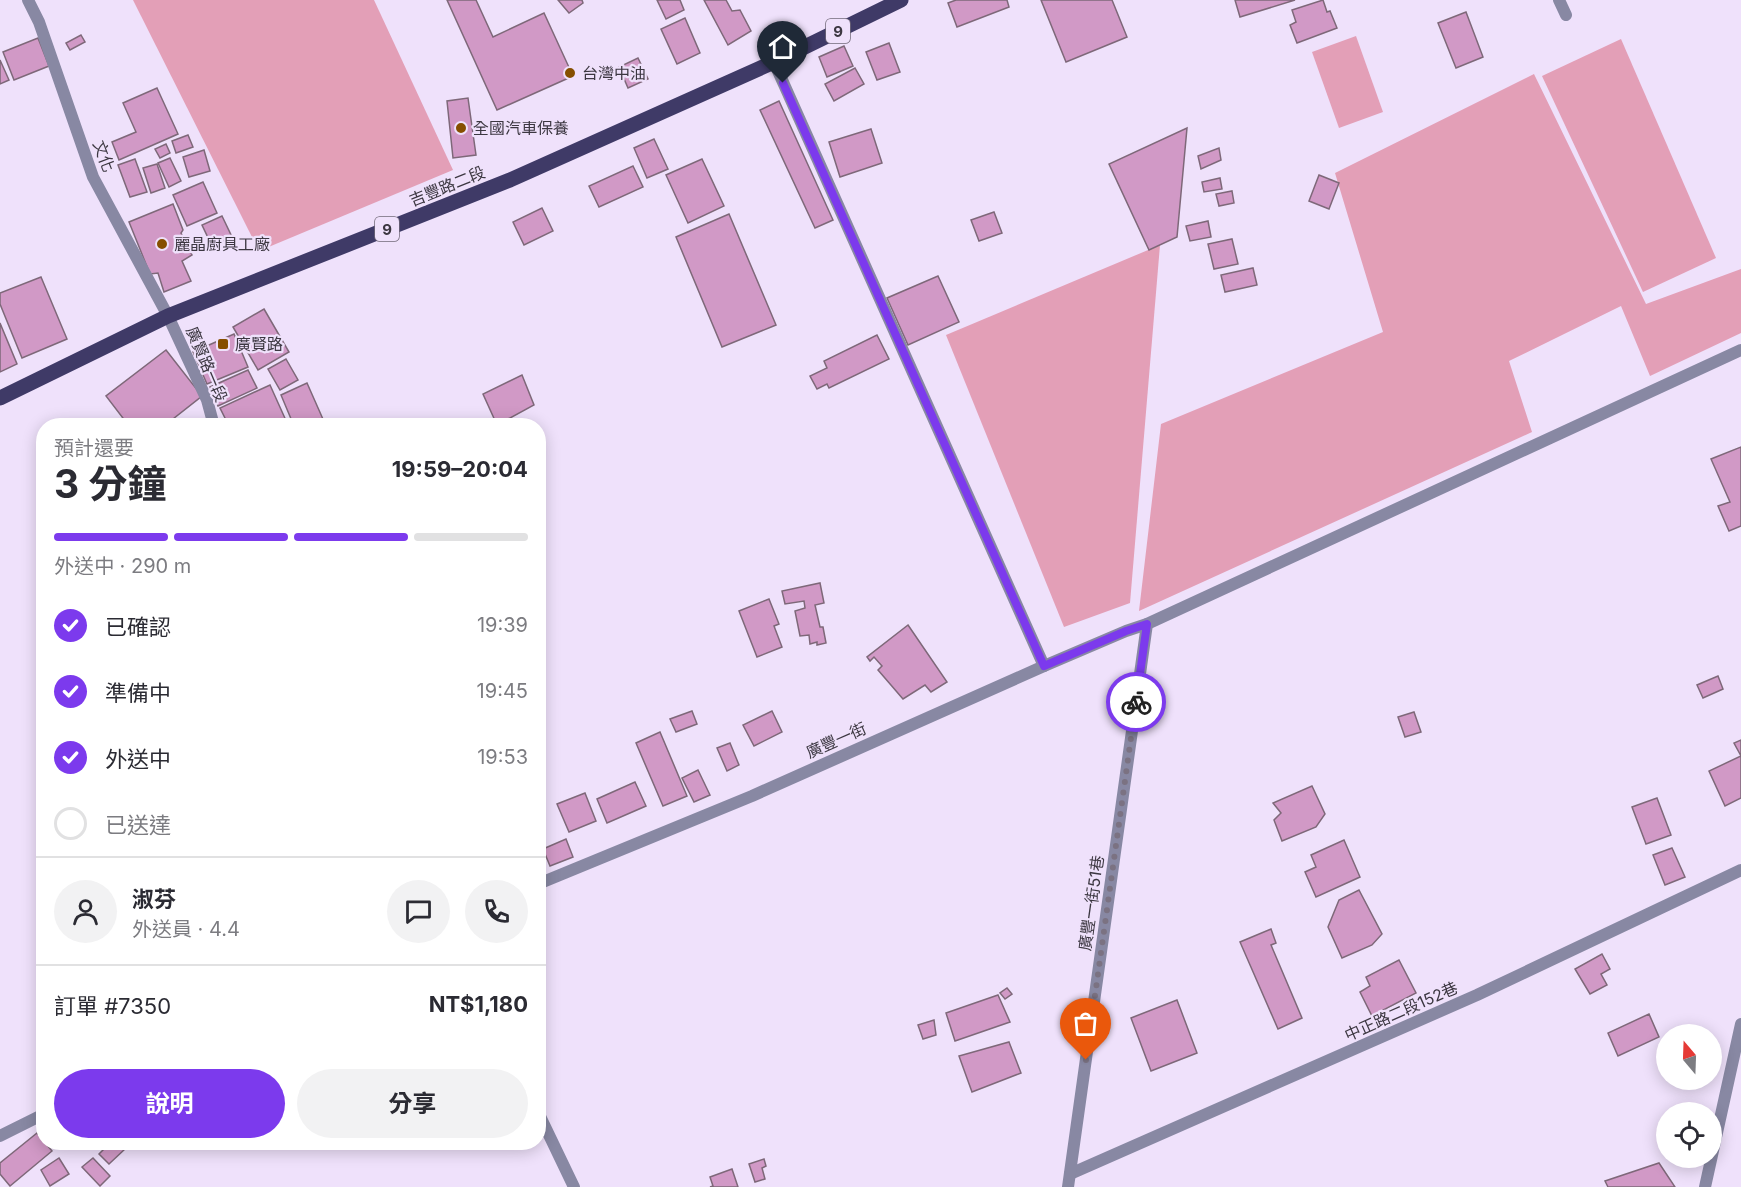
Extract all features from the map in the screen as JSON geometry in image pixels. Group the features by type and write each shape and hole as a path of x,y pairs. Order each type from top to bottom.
{"main road":[{"name":"9","path":"774,62 902,0"},
{"name":"吉豐路二段","path":"0,398 168,316 510,180 774,62"}],"street":[{"name":"文化","path":"28,0 39,22 93,177 168,316"},
{"path":"1559,0 1566,15"},
{"path":"774,62 1044,666"},
{"name":"廣賢路一段","path":"168,316 207,400 212,418"},
{"name":"廣豐一街","path":"546,882 752,796 1044,666 1147,624 1741,350"},
{"name":"廣豐一街51巷","path":"1069,1181 1147,624"},
{"name":"中正路二段152巷","path":"1069,1181 1478,995 1741,870"},
{"path":"1705,1187 1741,1024"},
{"path":"0,1136 36,1118"},
{"path":"546,1129 574,1187"}],"shaded area":[{"path":"133,0 374,0 453,170 259,251"},
{"path":"1356,36 1383,112 1339,128 1312,52"},
{"path":"1621,39 1716,258 1643,292 1542,76"},
{"path":"1534,74 1646,304 1741,269 1741,333 1650,376 1621,306 1509,361 1532,432 1139,611 1161,424 1383,332 1335,173"},
{"path":"1160,245 1130,603 1064,627 946,335"}],"building":[{"path":"447,0 476,0 493,37 544,13 573,76 497,110"},
{"path":"558,0 582,0 583,3 569,13"},
{"path":"657,0 680,0 684,10 666,19"},
{"path":"704,0 726,0 732,11 740,10 751,31 728,45"},
{"path":"956,0 1007,0 1009,7 957,27 948,3"},
{"path":"1041,0 1112,0 1127,37 1066,62"},
{"path":"1235,0 1295,0 1240,17"},
{"path":"1323,0 1337,28 1297,43 1290,25 1296,22 1292,10"},
{"path":"1466,12 1483,57 1456,68 1438,23"},
{"path":"685,18 700,53 677,64 661,29"},
{"path":"81,35 85,42 70,50 66,43"},
{"path":"38,38 49,66 14,80 3,52"},
{"path":"889,43 900,72 877,80 866,52"},
{"path":"844,46 853,66 827,77 819,57"},
{"path":"638,58 648,79 628,88 619,67"},
{"path":"0,60 9,80 0,84"},
{"path":"855,68 864,84 834,101 825,84"},
{"path":"157,88 178,134 119,160 112,142 136,132 123,103"},
{"name":"全國汽車保養","path":"468,98 476,155 453,158 447,101"},
{"path":"779,101 833,220 815,228 760,110"},
{"path":"1187,128 1177,237 1149,250 1109,164"},
{"path":"871,129 882,163 840,177 829,142"},
{"path":"188,135 193,147 176,153 172,141"},
{"path":"654,139 668,169 647,178 634,148"},
{"path":"166,144 170,153 160,158 155,149"},
{"path":"1219,148 1221,160 1201,169 1198,156"},
{"path":"204,150 210,171 189,177 183,157"},
{"path":"170,158 181,181 169,187 158,163"},
{"path":"135,159 147,192 130,197 118,165"},
{"path":"702,159 724,206 688,223 666,175"},
{"path":"157,164 165,188 151,193 143,168"},
{"path":"633,166 643,187 599,207 589,186"},
{"path":"1319,175 1339,183 1329,209 1309,201"},
{"path":"1220,178 1222,189 1204,192 1202,182"},
{"path":"203,182 217,213 187,226 173,195"},
{"path":"1232,191 1234,203 1219,206 1216,194"},
{"name":"麗晶廚具工廠","path":"173,204 183,230 181,233 192,255 182,261 191,281 164,292 158,273 150,274 129,222"},
{"path":"542,208 553,231 524,245 513,222"},
{"path":"994,212 1002,233 979,241 971,220"},
{"path":"729,214 776,325 722,347 676,237"},
{"path":"222,216 232,237 212,246 202,225"},
{"path":"1208,221 1211,237 1190,241 1186,226"},
{"path":"1232,239 1238,264 1214,269 1208,244"},
{"path":"1253,268 1257,285 1225,292 1221,275"},
{"path":"938,276 959,322 908,345 887,298"},
{"path":"41,277 67,339 22,358 0,304 0,293"},
{"path":"264,309 289,352 258,370 233,327"},
{"path":"0,323 17,364 0,372"},
{"path":"234,334 248,367 207,384 193,352"},
{"path":"877,335 889,359 829,388 827,384 817,389 810,376 827,368 824,361"},
{"path":"166,350 202,396 174,418 123,418 106,396"},
{"path":"286,359 298,380 280,390 268,369"},
{"path":"248,370 257,388 218,406 210,387"},
{"path":"522,375 534,405 510,418 494,418 483,394"},
{"path":"307,383 322,418 291,418 281,395"},
{"path":"270,385 285,418 225,418 220,408"},
{"path":"1741,447 1741,526 1729,531 1718,506 1730,502 1711,459"},
{"path":"820,583 824,603 815,605 826,643 817,645 817,642 810,644 809,635 800,636 795,611 805,608 804,601 785,604 782,591"},
{"path":"769,599 779,624 774,626 782,647 757,657 739,611"},
{"path":"908,625 947,682 931,692 925,685 903,699 878,670 882,666 874,657 870,661 867,657"},
{"path":"1718,676 1723,689 1703,698 1697,685"},
{"path":"692,711 697,724 676,732 670,719"},
{"path":"772,711 782,732 754,746 743,725"},
{"path":"1414,712 1421,732 1405,737 1398,717"},
{"path":"660,732 687,796 663,806 636,743"},
{"path":"1741,740 1741,756 1734,743"},
{"path":"730,743 739,765 727,771 717,748"},
{"path":"1741,756 1741,798 1725,806 1709,771"},
{"path":"698,770 710,795 694,802 682,778"},
{"path":"635,782 646,806 607,823 597,799"},
{"path":"1312,786 1325,814 1316,827 1282,841 1274,820 1281,813 1273,803"},
{"path":"585,793 596,821 569,832 557,804"},
{"path":"1657,798 1671,835 1646,844 1632,807"},
{"path":"566,839 573,857 550,866 546,856 546,848"},
{"path":"1344,840 1360,877 1316,897 1305,872 1316,867 1311,855"},
{"path":"1672,848 1685,877 1665,885 1653,855"},
{"path":"1359,890 1382,934 1372,945 1342,958 1328,927 1339,900"},
{"path":"1271,929 1276,943 1271,945 1302,1018 1278,1029 1240,942"},
{"path":"1602,954 1610,969 1601,974 1607,985 1590,994 1575,969"},
{"path":"1399,960 1416,993 1372,1016 1360,992 1370,986 1366,977"},
{"path":"1007,988 1012,994 1005,999 1000,993"},
{"path":"998,995 1010,1022 955,1041 946,1013"},
{"path":"1177,1000 1197,1053 1151,1071 1131,1018"},
{"path":"1649,1014 1656,1030 1656,1038 1618,1056 1608,1033"},
{"path":"934,1020 936,1035 923,1039 918,1025"},
{"path":"1009,1042 1021,1073 972,1092 959,1056"},
{"path":"36,1134 36,1150 52,1151 10,1186 0,1174 0,1163"},
{"path":"103,1150 124,1150 109,1164 99,1154"},
{"path":"59,1158 69,1174 50,1186 41,1170"},
{"path":"93,1158 110,1176 100,1186 82,1167"},
{"path":"764,1159 766,1166 762,1168 765,1179 755,1182 749,1164"},
{"path":"1656,1164 1656,1168 1662,1168 1675,1187 1608,1187 1605,1181"},
{"path":"732,1169 738,1187 710,1187 713,1186 710,1177"}],"way so far":[{"path":"1086,1060 1136,702"}],"place":[{"name":"台灣中油","path":"570,73"},
{"name":"全國汽車保養","path":"461,128"},
{"name":"麗晶廚具工廠","path":"162,244"},
{"name":"廣賢路","path":"223,344"}],"route":[{"path":"783,83 1044,666 1147,624 1136,702"}]}
